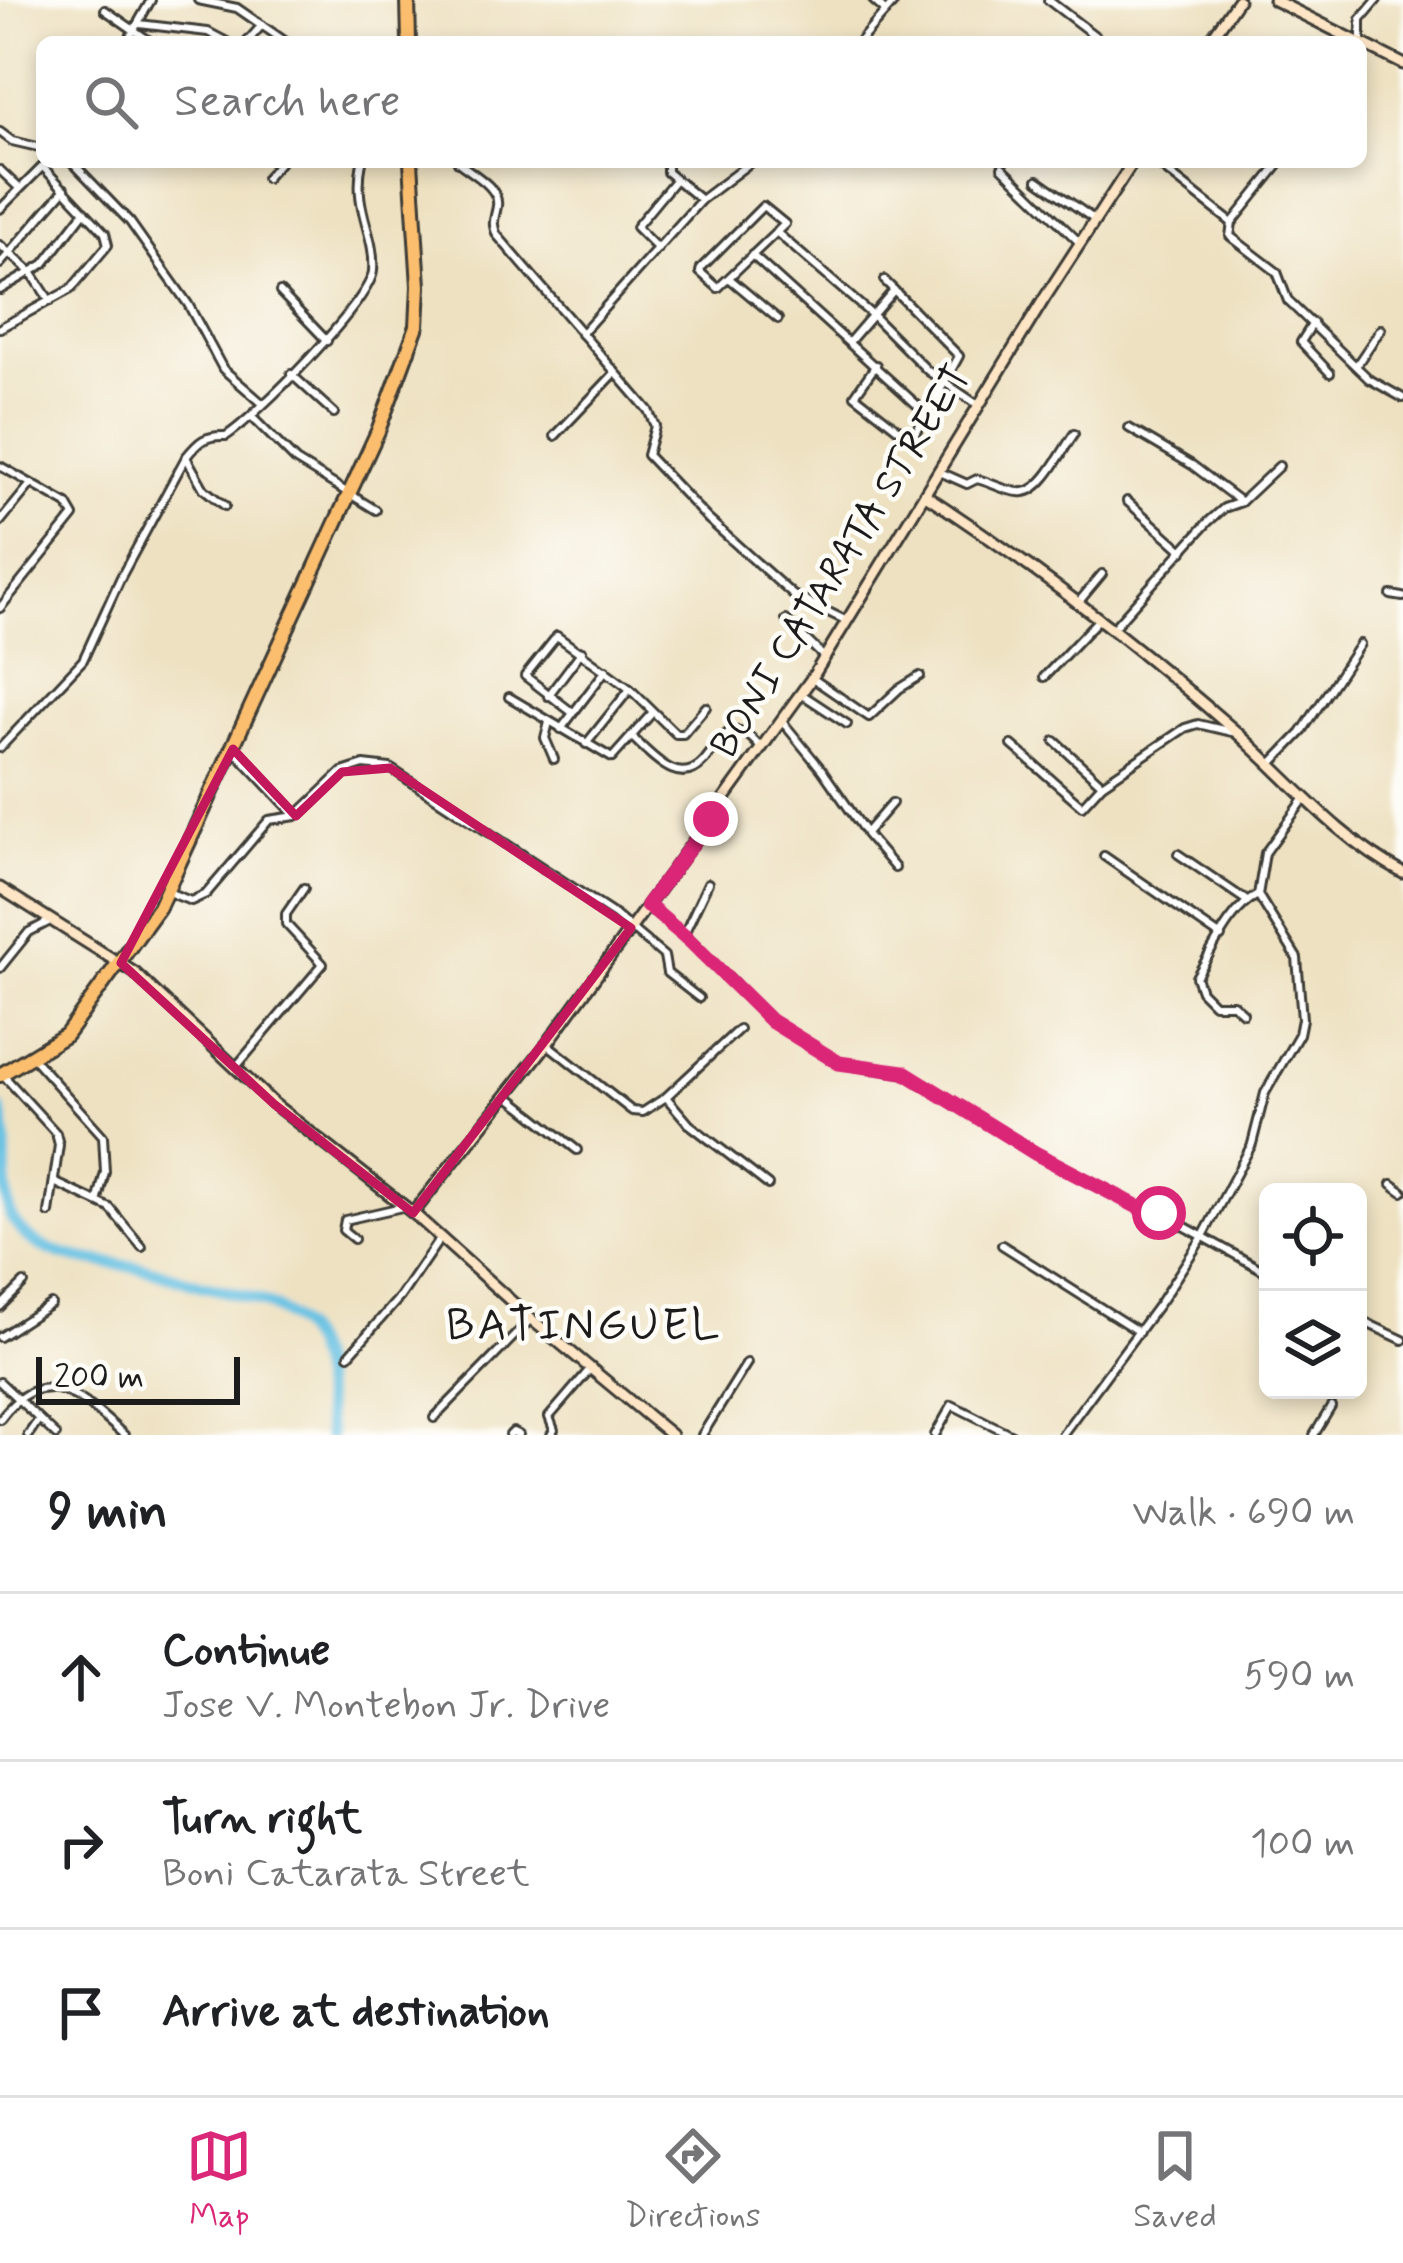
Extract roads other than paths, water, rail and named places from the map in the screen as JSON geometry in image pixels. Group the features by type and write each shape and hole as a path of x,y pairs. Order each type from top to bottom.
{"highway":[{"path":"408,0 409,36"},
{"path":"1,1074 65,1035 168,892 350,493 416,338 419,286 411,168"}],"street":[{"path":"131,36 151,0"},
{"path":"198,0 230,5 278,36"},
{"path":"873,0 884,10"},
{"path":"864,36 896,0"},
{"path":"1048,0 1095,36"},
{"path":"1214,36 1238,0"},
{"path":"1274,0 1347,36"},
{"path":"1361,36 1360,19 1377,0"},
{"path":"105,10 145,36"},
{"path":"253,36 262,25"},
{"path":"137,27 215,36"},
{"path":"1367,46 1403,64"},
{"path":"0,132 36,146"},
{"path":"0,209 41,168"},
{"path":"0,328 71,289 108,245 105,233 48,168"},
{"path":"78,168 130,222 188,304 223,369 262,403"},
{"path":"266,178 275,168"},
{"path":"0,748 82,660 186,457 209,435 226,436 251,416 327,340 369,288 373,272 357,197 361,168"},
{"path":"465,168 495,193 497,235 648,410 655,426 647,455 708,519 794,596 848,621"},
{"path":"667,168 701,200"},
{"path":"581,334 701,200 743,168"},
{"path":"1002,168 1080,242"},
{"name":"BONI CATARATA STREET","path":"410,1210 548,1044 812,678 1128,168"},
{"path":"1163,168 1232,223"},
{"path":"1276,168 1229,232 1277,272 1285,296 1356,366 1376,385 1403,398"},
{"path":"0,170 19,188"},
{"path":"658,249 636,226 675,180"},
{"path":"1038,180 1094,220"},
{"path":"0,264 64,189"},
{"path":"764,206 785,222 776,232 718,288 700,272 764,206"},
{"path":"0,290 44,264 85,211"},
{"path":"776,232 944,385 978,405"},
{"path":"0,245 31,272 50,301"},
{"path":"752,255 927,414"},
{"path":"730,279 778,319"},
{"path":"876,365 855,395 911,439 958,361 957,352 884,280"},
{"path":"850,341 894,290"},
{"path":"280,292 327,340"},
{"path":"1313,323 1301,342 1330,373"},
{"path":"1356,366 1381,329"},
{"path":"291,374 334,413"},
{"path":"555,436 614,374"},
{"path":"251,416 296,461 376,510"},
{"path":"1130,428 1240,502"},
{"path":"940,472 967,484 977,479 1030,491 1074,434"},
{"path":"186,457 205,489 225,506"},
{"path":"0,466 67,504 72,521 0,608"},
{"path":"1111,631 1217,514 1240,502 1280,466"},
{"path":"0,522 32,484"},
{"path":"927,496 1098,620 1238,734 1371,856 1403,873"},
{"path":"1127,501 1184,550"},
{"path":"1077,604 1102,574"},
{"path":"1391,595 1403,597"},
{"path":"786,620 825,658"},
{"path":"1044,677 1098,620"},
{"path":"573,713 526,674 557,636 630,689 679,735 706,707"},
{"path":"1271,764 1301,733 1360,644"},
{"path":"548,696 582,651"},
{"path":"561,729 606,670"},
{"path":"812,678 869,718 920,676"},
{"path":"586,744 630,689"},
{"path":"800,693 847,724"},
{"path":"509,697 612,758 653,712"},
{"path":"781,720 895,868"},
{"path":"549,722 545,738 554,759"},
{"path":"1012,746 1082,806 1102,784 1198,724 1238,734"},
{"path":"632,738 678,773 691,772 702,764 730,731 748,734 761,748"},
{"path":"1055,741 1102,784"},
{"path":"233,749 296,816"},
{"path":"168,892 190,901 206,894 269,820 296,816 342,772 364,765 390,768 632,928 664,956 667,973 699,998"},
{"path":"1062,1435 1202,1238 1252,1144 1265,1093 1291,1052 1302,1019 1297,958 1258,896 1265,853 1305,798"},
{"path":"866,833 892,802"},
{"path":"1178,854 1247,901"},
{"path":"1104,856 1221,938"},
{"path":"683,935 709,883"},
{"path":"0,888 121,963 274,1104 410,1210 666,1433"},
{"path":"235,1069 323,964 286,924 286,914 304,888"},
{"path":"1243,1013 1233,1004 1214,1004 1201,991 1196,977 1247,901 1258,896"},
{"path":"647,905 771,1021 839,1063 904,1072 1035,1153 1140,1208 1166,1216 1259,1268"},
{"path":"0,968 29,932 50,921"},
{"path":"548,1044 632,1111 643,1112 666,1097 739,1029"},
{"path":"33,1058 104,1136 105,1172 98,1199"},
{"path":"1,1074 56,1133 49,1213"},
{"path":"507,1095 577,1150"},
{"path":"666,1097 689,1124 768,1186"},
{"path":"54,1182 98,1199 142,1247"},
{"path":"1391,1184 1403,1192"},
{"path":"354,1239 344,1230 345,1220 410,1210"},
{"path":"349,1355 400,1297 441,1237"},
{"path":"1002,1245 1139,1332"},
{"path":"0,1307 24,1283"},
{"path":"0,1337 51,1304"},
{"path":"434,1418 532,1319"},
{"path":"1367,1323 1403,1340"},
{"path":"702,1435 747,1363"},
{"path":"551,1435 549,1417 591,1368"},
{"path":"0,1382 56,1435"},
{"path":"0,1419 16,1397 53,1387 94,1407 124,1435"},
{"path":"935,1435 952,1405 1012,1435"},
{"path":"1314,1435 1330,1407"},
{"path":"28,1435 40,1419"}],"waterway":[{"path":"0,1109 8,1204 22,1232 52,1251 150,1270 279,1310 312,1345 329,1435"}],"district":[{"name":"BATINGUEL","path":"584,1326"}]}
